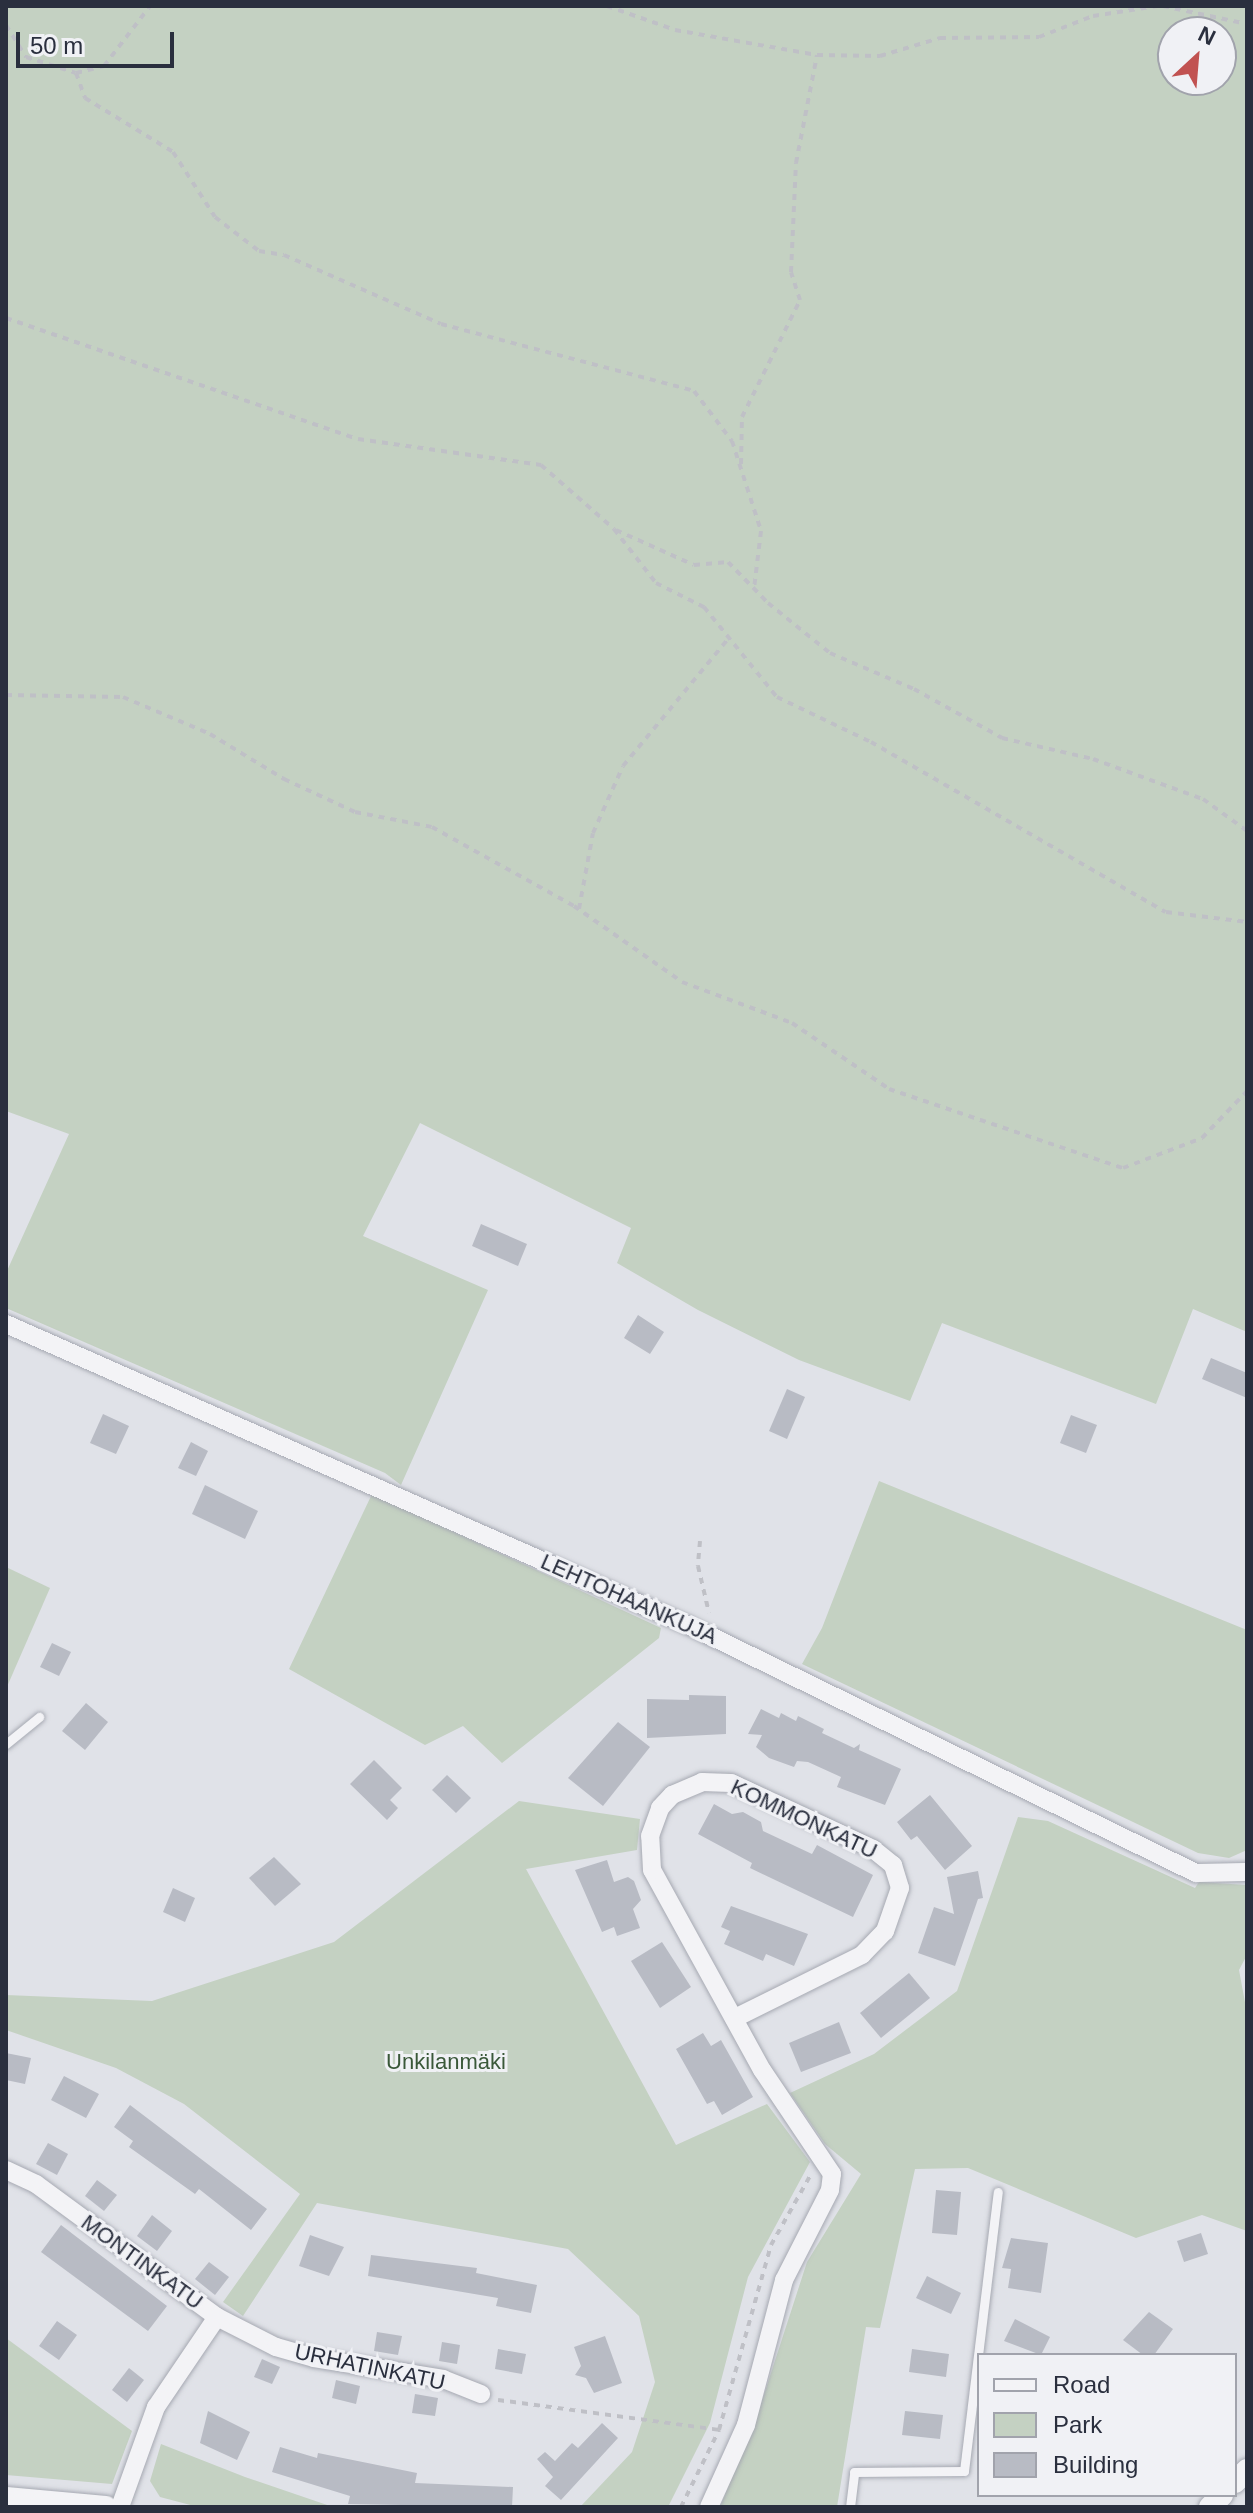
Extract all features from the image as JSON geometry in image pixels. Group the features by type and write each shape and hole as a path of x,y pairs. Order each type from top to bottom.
{"street":[{"name":"LEHTOHAANKUJA","path":"6,1324 710,1636 1196,1873 1247,1872"},
{"name":"KOMMONKATU","path":"709,2507 746,2425 784,2280 830,2190 832,2174 823,2156 783,2104 652,1870 650,1836 660,1808 672,1795 702,1782 731,1783 873,1849 893,1865 900,1888 885,1931 862,1955 735,2018"},
{"name":"MONTINKATU","path":"6,2170 36,2184 217,2317 156,2407 120,2507"},
{"name":"URHATINKATU","path":"217,2317 276,2347 314,2358 443,2379 481,2394"},
{"path":"6,2498 106,2507"}],"lane":[{"path":"6,1744 39,1717"},
{"path":"978,2353 998,2192"},
{"path":"850,2507 854,2472 964,2471 977,2364"}],"path":[{"path":"6,25 26,57 76,73 104,66 150,6"},
{"path":"607,6 675,30 817,55 880,56 940,38 1039,37 1093,16 1157,6"},
{"path":"1163,6 1247,24"},
{"path":"741,468 742,417 800,300 791,272 796,163 817,55"},
{"path":"76,73 85,98 173,152 215,217 259,251 284,255 441,324 694,391 732,441 761,531 754,589"},
{"path":"6,318 358,439 541,465 614,529 656,583 704,607 777,697 871,742 1166,912 1247,922"},
{"path":"614,529 694,565 728,562 754,589 830,653 914,689 1002,738 1093,759 1203,799 1247,831"},
{"path":"579,909 593,833 623,766 729,638"},
{"path":"6,695 123,697 210,734 284,779 355,812 432,827 579,909 682,982 792,1023 889,1089 1123,1168 1202,1138 1247,1091"},
{"path":"1237,921 1247,915"},
{"path":"700,1541 698,1566 710,1636"},
{"path":"681,2507 719,2430 771,2245 823,2156"},
{"path":"481,2394 514,2405 719,2430"}],"green space":[{"path":"6,6 1247,6 1247,1332 1193,1309 1156,1404 942,1323 910,1401 799,1360 698,1310 617,1263 631,1228 420,1123 363,1236 488,1290 401,1485 385,1473 6,1308 6,1273 69,1134 6,1111"},
{"path":"879,1481 1247,1630 1247,1850 1229,1858 1198,1853 802,1664 822,1628"},
{"path":"372,1494 661,1628 659,1638 502,1763 463,1726 425,1745 289,1669"},
{"path":"6,1567 50,1588 6,1689"},
{"name":"Unkilanmäki","path":"519,1801 640,1819 637,1850 526,1869 676,2145 767,2104 810,2162 748,2277 710,2423 668,2507 580,2507 632,2452 655,2382 639,2316 568,2249 317,2203 243,2316 223,2302 300,2194 184,2104 116,2068 6,2030 6,1995 152,2001 334,1942"},
{"path":"1018,1817 1048,1821 1195,1888 1199,1882 1247,1885 1247,1955 1239,1970 1247,2013 1247,2231 1202,2215 1136,2238 968,2168 915,2169 880,2328 866,2327 837,2507 720,2507 758,2413 807,2262 861,2174 825,2144 790,2093 874,2054 957,1991"},
{"path":"6,2338 132,2431 112,2484 6,2475"},
{"path":"161,2444 333,2507 198,2507 160,2497 150,2481"}],"building":[{"path":"481,1224 527,1244 518,1266 472,1246"},
{"path":"638,1315 664,1332 650,1354 624,1338"},
{"path":"1211,1358 1247,1373 1247,1398 1202,1379"},
{"path":"787,1389 805,1397 787,1439 769,1431"},
{"path":"103,1414 129,1426 116,1454 90,1443"},
{"path":"1071,1415 1097,1425 1086,1453 1060,1443"},
{"path":"191,1442 208,1451 196,1476 178,1468"},
{"path":"205,1485 258,1511 245,1539 192,1514"},
{"path":"52,1643 71,1652 59,1676 40,1667"},
{"path":"689,1695 726,1696 726,1734 647,1738 647,1699 689,1700"},
{"path":"86,1703 108,1722 85,1750 62,1731"},
{"path":"761,1709 779,1718 781,1713 796,1721 798,1716 824,1729 822,1733 854,1748 860,1744 859,1750 901,1769 885,1805 837,1787 841,1777 808,1762 797,1761 794,1767 769,1758 756,1747 762,1735 748,1734"},
{"path":"618,1722 650,1747 603,1806 568,1778"},
{"path":"374,1760 402,1788 390,1800 398,1808 387,1820 350,1784"},
{"path":"447,1775 471,1798 456,1813 432,1790"},
{"path":"930,1795 972,1846 945,1870 917,1836 911,1840 897,1822"},
{"path":"714,1804 732,1814 743,1812 761,1822 763,1831 812,1854 817,1845 873,1875 853,1917 750,1868 752,1863 698,1834"},
{"path":"274,1857 301,1884 275,1906 249,1878"},
{"path":"607,1860 614,1882 628,1877 634,1881 641,1900 633,1909 640,1928 617,1936 614,1927 602,1932 575,1870"},
{"path":"978,1871 983,1898 978,1899 955,1966 918,1953 934,1907 954,1914 947,1877"},
{"path":"173,1888 195,1898 185,1922 163,1912"},
{"path":"731,1906 808,1934 794,1966 766,1954 763,1961 724,1944 730,1931 721,1927"},
{"path":"662,1942 691,1987 660,2008 631,1961"},
{"path":"909,1973 930,1998 881,2038 860,2013"},
{"path":"839,2022 851,2053 801,2072 789,2043"},
{"path":"703,2033 711,2046 721,2040 753,2097 722,2115 714,2101 707,2104 676,2049"},
{"path":"6,2053 31,2058 25,2084 6,2080"},
{"path":"64,2076 99,2094 86,2118 51,2100"},
{"path":"130,2105 267,2209 251,2230 199,2189 195,2194 129,2147 133,2141 114,2127"},
{"path":"48,2143 68,2154 57,2175 36,2164"},
{"path":"97,2180 117,2195 104,2211 85,2196"},
{"path":"936,2190 961,2192 957,2235 932,2233"},
{"path":"152,2215 172,2231 157,2251 137,2236"},
{"path":"61,2225 167,2306 148,2331 41,2252"},
{"path":"1201,2233 1208,2254 1184,2262 1177,2241"},
{"path":"310,2235 344,2247 329,2276 299,2266"},
{"path":"1011,2238 1048,2243 1041,2293 1008,2288 1011,2269 1002,2268"},
{"path":"371,2255 477,2268 476,2273 537,2285 531,2313 496,2306 498,2298 368,2276"},
{"path":"209,2262 229,2277 215,2295 195,2279"},
{"path":"927,2276 961,2293 951,2314 916,2298"},
{"path":"1149,2312 1173,2329 1155,2353 1140,2353 1123,2340"},
{"path":"1015,2319 1050,2337 1042,2353 1004,2341"},
{"path":"57,2321 77,2335 59,2360 39,2346"},
{"path":"377,2332 402,2336 398,2355 374,2351"},
{"path":"605,2336 622,2383 594,2393 586,2378 575,2375 581,2366 574,2347"},
{"path":"442,2342 460,2345 457,2364 439,2361"},
{"path":"498,2349 526,2354 522,2374 495,2369"},
{"path":"912,2349 949,2354 946,2377 909,2372"},
{"path":"262,2359 280,2367 272,2384 254,2377"},
{"path":"129,2368 144,2380 127,2402 112,2390"},
{"path":"336,2380 360,2386 356,2404 332,2398"},
{"path":"415,2394 438,2398 435,2416 412,2413"},
{"path":"208,2411 250,2432 237,2460 200,2443"},
{"path":"905,2411 943,2415 940,2439 902,2435"},
{"path":"602,2423 618,2438 561,2500 545,2486 553,2477 537,2459 545,2452 555,2461 572,2443 578,2448"},
{"path":"280,2447 317,2458 318,2453 417,2473 415,2483 513,2487 512,2507 348,2504 350,2496 272,2472"}]}
